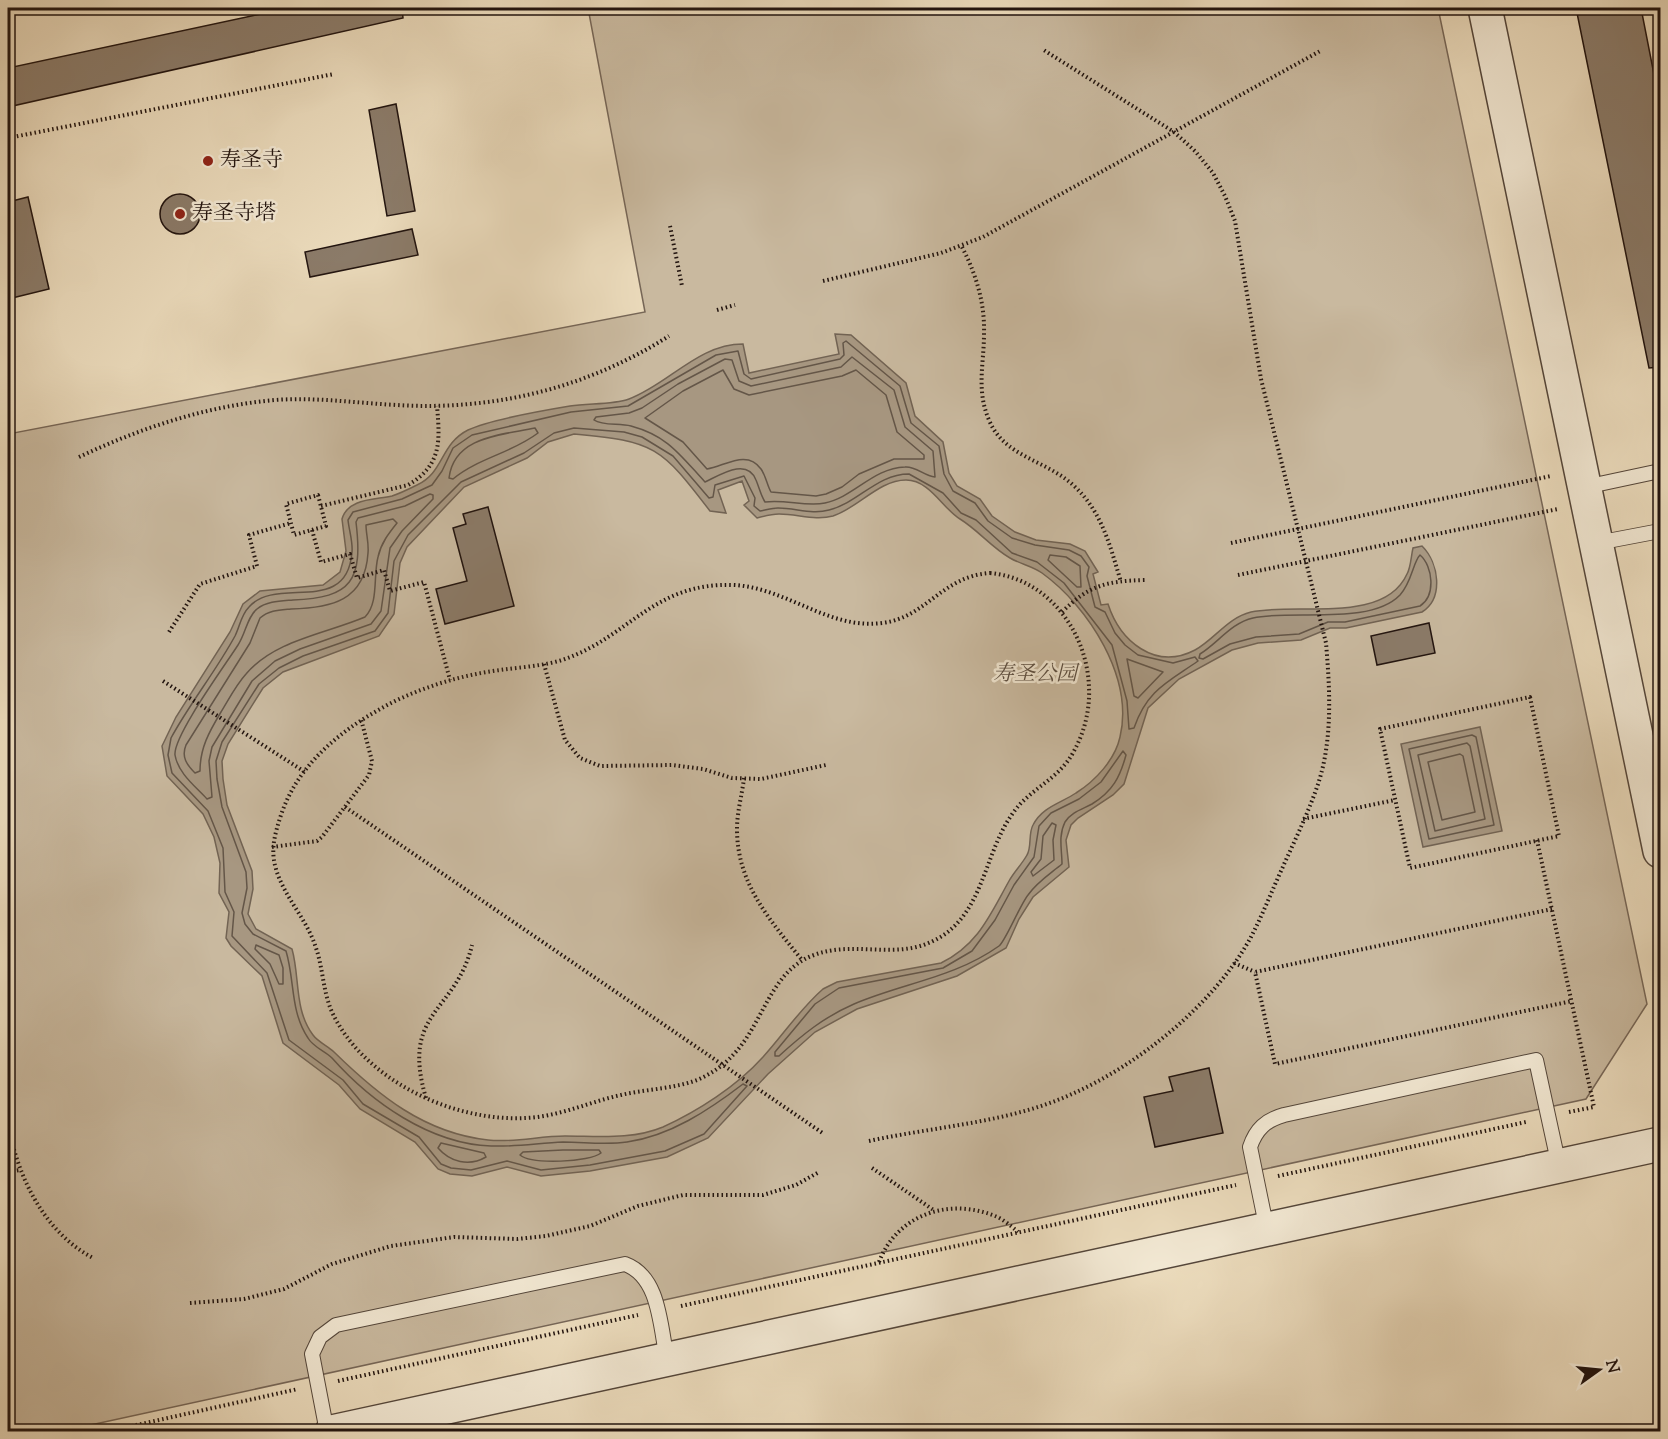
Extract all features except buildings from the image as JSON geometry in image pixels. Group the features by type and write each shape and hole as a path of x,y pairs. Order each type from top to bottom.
{"street":[{"path":"1485,8 1660,851"},
{"path":"332,1431 1660,1144"}],"lane":[{"path":"1585,486 1660,471"},
{"path":"1597,543 1660,531"},
{"path":"1267,1230 1250,1147 1259,1129 1274,1118 1536,1060 1559,1166"},
{"path":"327,1431 312,1354 315,1344 328,1330 348,1322 625,1264 635,1268 649,1283 667,1359"}],"path":[{"path":"869,1141 1014,1115 1094,1084 1129,1064 1189,1014 1234,962 1250,938 1317,786 1329,721 1330,682 1325,639 1261,380 1235,221 1213,173 1195,151 1174,132 1042,49"},
{"path":"823,281 962,247 1322,50"},
{"path":"8,138 334,74"},
{"path":"670,226 682,286"},
{"path":"962,247 977,282 981,300 984,336 980,375 989,421 995,432 1013,449 1053,470 1086,498 1104,526 1121,582"},
{"path":"717,310 735,305"},
{"path":"79,457 159,424 247,403 318,399 437,406 511,399 550,390 616,367 669,336"},
{"path":"321,507 408,485 421,477 431,465 440,441 437,406"},
{"path":"1231,543 1299,529 1585,486"},
{"path":"1238,575 1307,561 1585,486"},
{"path":"318,495 326,526 294,535 291,523 286,504 318,495"},
{"path":"169,632 200,584 257,566 249,535 291,523"},
{"path":"312,530 321,562 350,554 357,578 384,570 390,591 424,582 450,680"},
{"path":"990,573 1022,579 1035,587 1062,612 1077,638 1088,672 1089,710 1084,728 1077,745 1057,775 1016,808 994,849 973,902 965,915 943,936 911,949 840,948 802,960 783,976 750,1036 723,1065 701,1078 682,1085 614,1096 545,1117 499,1117 426,1098 391,1080 371,1063 340,1026 329,1005 316,948 307,927 282,885 276,869 273,847 287,797 327,746 361,719 410,694 450,680 559,662 585,651 661,601 712,586 756,588 774,592 839,619 885,623 919,609 957,581 990,573"},
{"path":"1062,612 1087,590 1121,582 1145,580"},
{"path":"544,664 565,740 580,758 600,766 672,765 744,778 778,777 826,765"},
{"path":"163,681 305,772"},
{"path":"1530,697 1559,836 1410,868 1395,800 1380,729 1530,697"},
{"path":"273,847 317,840 369,775 372,760 361,719"},
{"path":"744,778 737,828 744,874 759,906 802,960"},
{"path":"1303,819 1395,800"},
{"path":"345,807 824,1134"},
{"path":"105,1431 1594,1107 1537,840"},
{"path":"1234,962 1255,972 1552,909"},
{"path":"426,1098 418,1063 422,1035 434,1009 454,988 465,970 472,945"},
{"path":"1255,972 1275,1064 1572,1001"},
{"path":"8,1038 8,1060"},
{"path":"8,1123 20,1170 38,1204 69,1240 93,1258"},
{"path":"872,1168 936,1211"},
{"path":"8,1172 20,1170"},
{"path":"190,1303 244,1299 284,1289 332,1264 391,1246 454,1237 517,1239 546,1236 590,1226 638,1206 683,1195 763,1195 796,1185 819,1172"},
{"path":"879,1263 891,1239 899,1229 919,1217 936,1211 976,1210 997,1216 1018,1232"}],"green space":[{"name":"寿圣公园","path":"588,8 1438,8 1647,1004 1586,1099 63,1431 8,1432 8,434 645,312"}],"water":[{"path":"835,334 851,335 906,383 915,416 943,442 949,473 957,486 980,499 992,516 1015,532 1036,540 1070,544 1085,551 1098,572 1093,574 1101,605 1108,604 1121,630 1130,640 1141,649 1153,654 1166,657 1180,656 1195,650 1235,619 1251,612 1359,606 1379,600 1396,590 1407,574 1413,548 1422,546 1428,553 1435,571 1437,580 1434,598 1422,612 1346,628 1330,628 1301,640 1258,643 1232,650 1179,679 1148,708 1124,784 1113,795 1071,825 1066,840 1069,867 1033,897 1019,919 1006,948 957,976 857,1009 815,1032 768,1074 708,1138 667,1157 590,1171 541,1176 507,1167 472,1176 450,1174 438,1169 415,1142 360,1109 339,1085 283,1043 262,976 231,946 226,938 229,912 219,893 220,863 214,837 203,814 167,776 162,746 176,717 230,632 243,604 260,591 323,585 340,572 346,551 342,519 345,512 363,501 392,496 426,480 452,443 468,430 533,413 629,399 644,392 698,357 727,346 743,344 749,373 839,354","holes":["574,434 623,440 654,451 667,460 710,511 726,513 718,490 742,481 749,501 744,505 757,518 779,514 813,518 833,516 887,484 906,480 922,485 1003,554 1042,573 1059,587 1091,624 1114,668 1120,691 1123,714 1120,737 1114,754 1097,776 1037,819 1032,829 1025,858 982,928 954,956 941,963 837,982 823,989 753,1068 729,1088 663,1127 639,1134 615,1136 555,1136 497,1141 465,1136 443,1129 404,1110 368,1083 313,1035 300,1004 292,949 256,929 248,914 253,889 252,871 227,805 222,761 228,744 263,688 283,672 379,636 394,614 400,563 407,547 464,487 527,458 548,442"]},
{"path":"1480,727 1502,831 1423,847 1401,744"}],"place":[{"name":"寿圣寺","path":"208,161"},
{"name":"寿圣寺塔","path":"180,214"}]}
